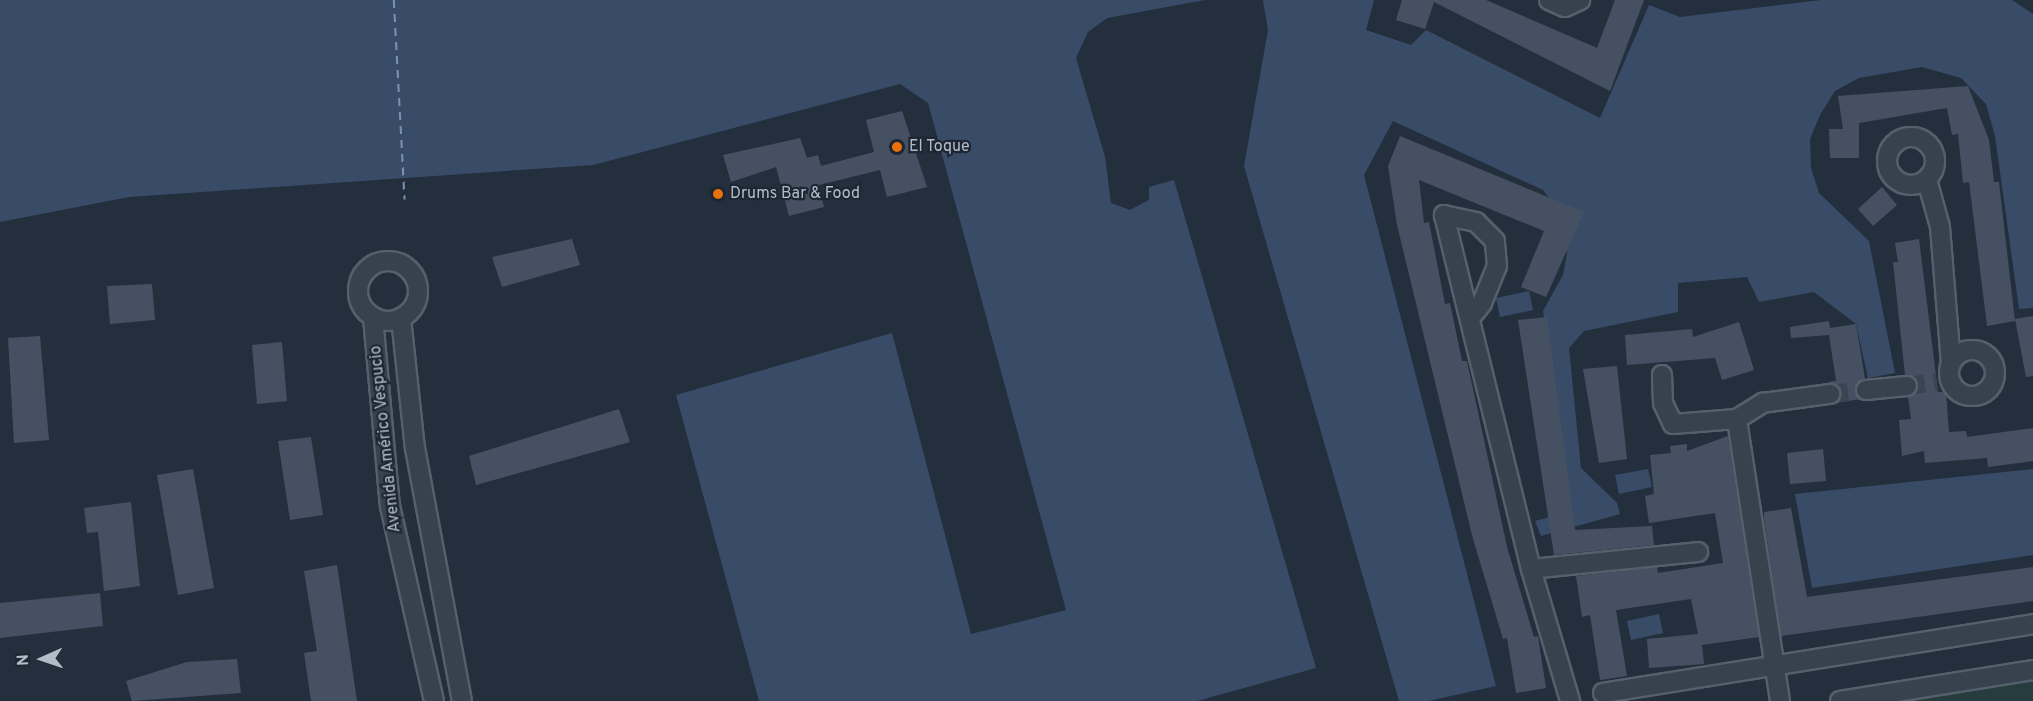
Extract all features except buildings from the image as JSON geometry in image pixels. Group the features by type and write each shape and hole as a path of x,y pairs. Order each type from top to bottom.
{"street":[{"path":"1549,0 1565,7 1580,0"},
{"path":"1927,180 1940,227 1946,375"},
{"path":"1470,318 1482,303 1497,266 1495,241 1476,222 1443,215 1531,569 1570,701"},
{"path":"389,261 407,268 417,285 415,304 401,318 373,317 360,302 359,282 370,266 389,261"},
{"name":"Avenida Américo Vespucio","path":"373,317 390,506 434,701"},
{"name":"Avenida Américo Vespucio","path":"401,318 416,448 462,701"},
{"path":"1662,375 1663,403 1673,424 1737,419 1763,403 1830,394"},
{"path":"1866,390 1906,386"},
{"path":"1737,419 1777,665 1780,701"},
{"path":"1531,569 1698,552"},
{"path":"1603,693 2033,624"},
{"path":"1840,701 2033,670"}],"green space":[{"path":"2033,670 2033,701 1840,701"}],"water":[{"path":"0,0 1205,0 1107,18 1088,32 1076,58 1105,157 1111,203 1130,210 1149,200 1149,187 1174,180 1316,668 1197,701 759,701 676,395 892,333 971,634 1066,610 928,103 900,84 593,165 129,197 0,222"},
{"path":"1263,0 1374,0 1366,30 1411,45 1426,30 1600,118 1649,5 1680,17 1821,0 2012,0 2033,14 2033,308 2019,309 1995,136 1986,104 1961,78 1922,67 1859,78 1835,91 1820,115 1810,139 1811,168 1819,193 1869,241 1895,373 1868,378 1856,324 1814,292 1759,302 1747,277 1678,283 1678,312 1584,331 1569,348 1581,468 1617,503 1620,514 1541,536 1535,521 1572,511 1543,311 1563,275 1567,254 1563,215 1543,190 1393,121 1364,175 1496,686 1428,701 1399,701 1244,166 1268,30"},
{"path":"1529,291 1533,310 1500,317 1496,298"},
{"path":"1648,469 1652,487 1619,494 1615,475"},
{"path":"2033,469 2033,555 1812,588 1795,494"},
{"path":"1659,614 1663,633 1631,640 1627,621"}],"ferry route":[{"path":"394,0 405,200"}],"tunnel":[{"path":"1907,386 1937,382"},
{"path":"1830,394 1866,390"}],"place":[{"name":"El Toque","path":"897,147"},
{"name":"Drums Bar & Food","path":"718,194"}]}
